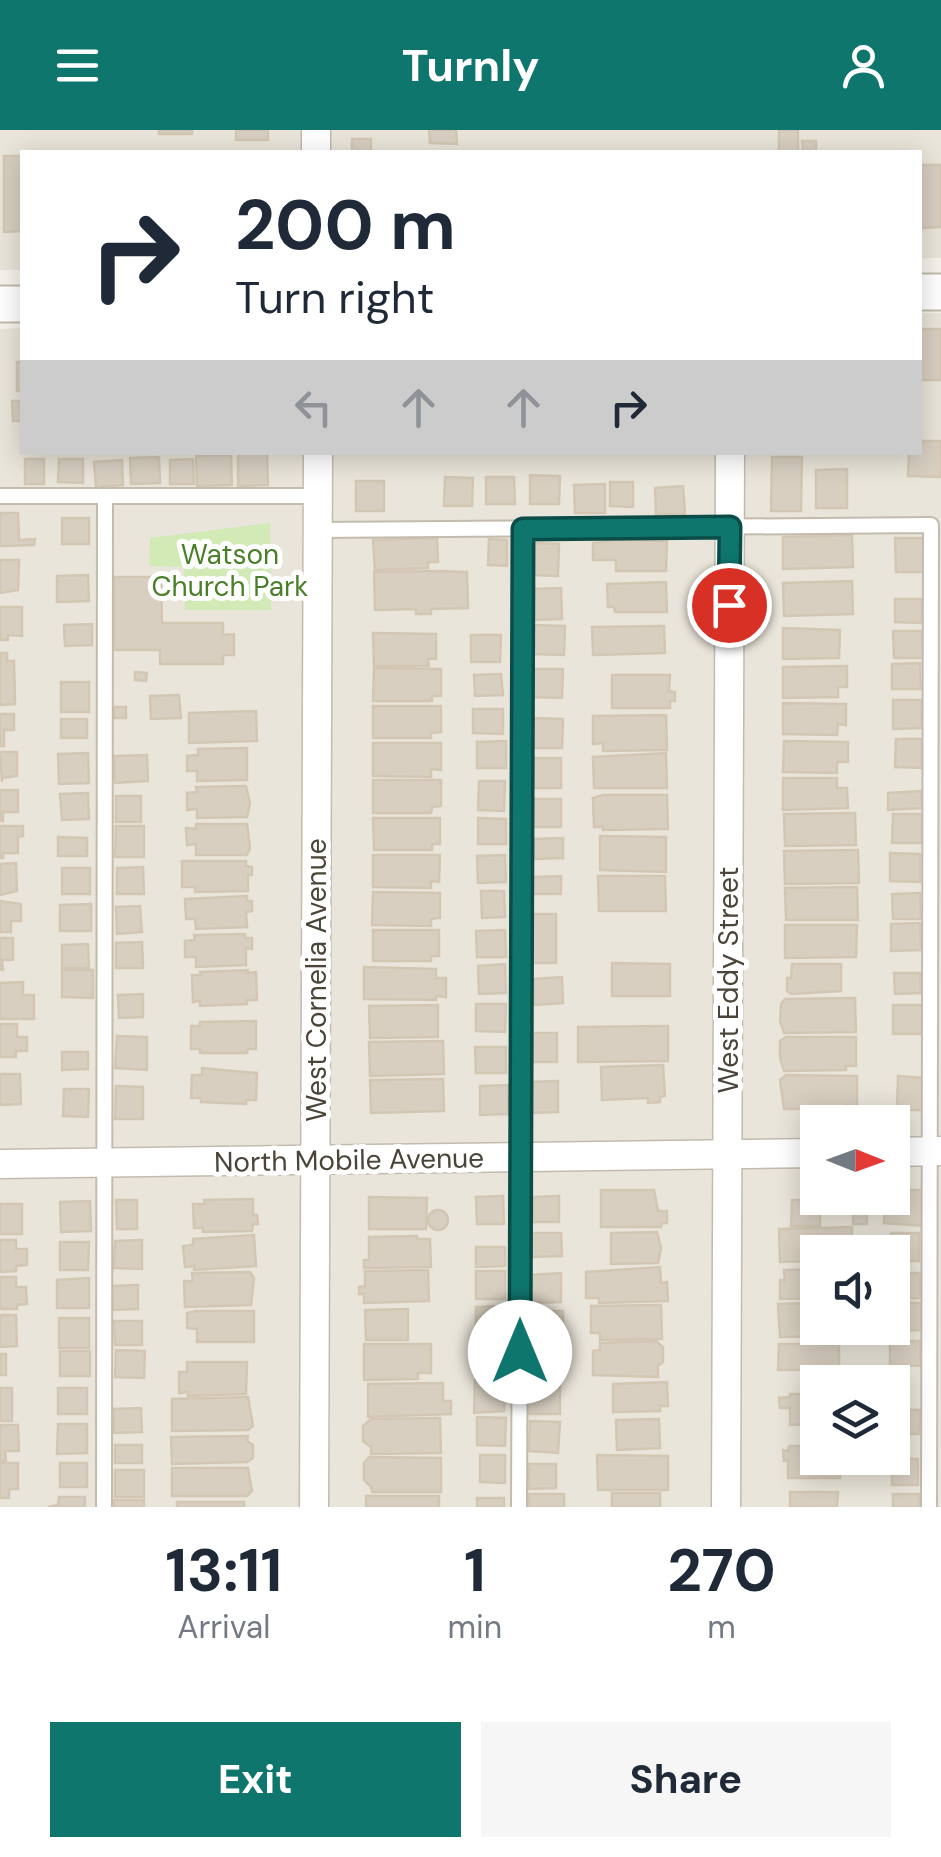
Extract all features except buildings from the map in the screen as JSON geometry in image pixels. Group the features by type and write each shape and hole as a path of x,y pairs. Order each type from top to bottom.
{"street":[{"name":"West Cornelia Avenue","path":"314,1507 318,455"},
{"name":"West Eddy Street","path":"726,1507 730,455"},
{"path":"910,1152 936,1151"},
{"name":"North Mobile Avenue","path":"0,1164 800,1153"}],"lane":[{"path":"0,496 318,496"},
{"path":"104,1507 105,497"},
{"path":"317,530 932,525 936,1151 930,1507"},
{"path":"520,1507 523,529"}],"shaded area":[{"path":"0,130 941,130 941,258 922,258 922,150 20,150 20,270 0,270"},
{"path":"922,313 941,313 941,1507 0,1507 0,329 20,328 20,455 922,455"}],"green space":[{"name":"Watson Church Park","path":"270,523 271,610 185,610 184,567 149,566 150,538"}],"route":[{"path":"520,1352 523,529 730,527 729,605"}]}
